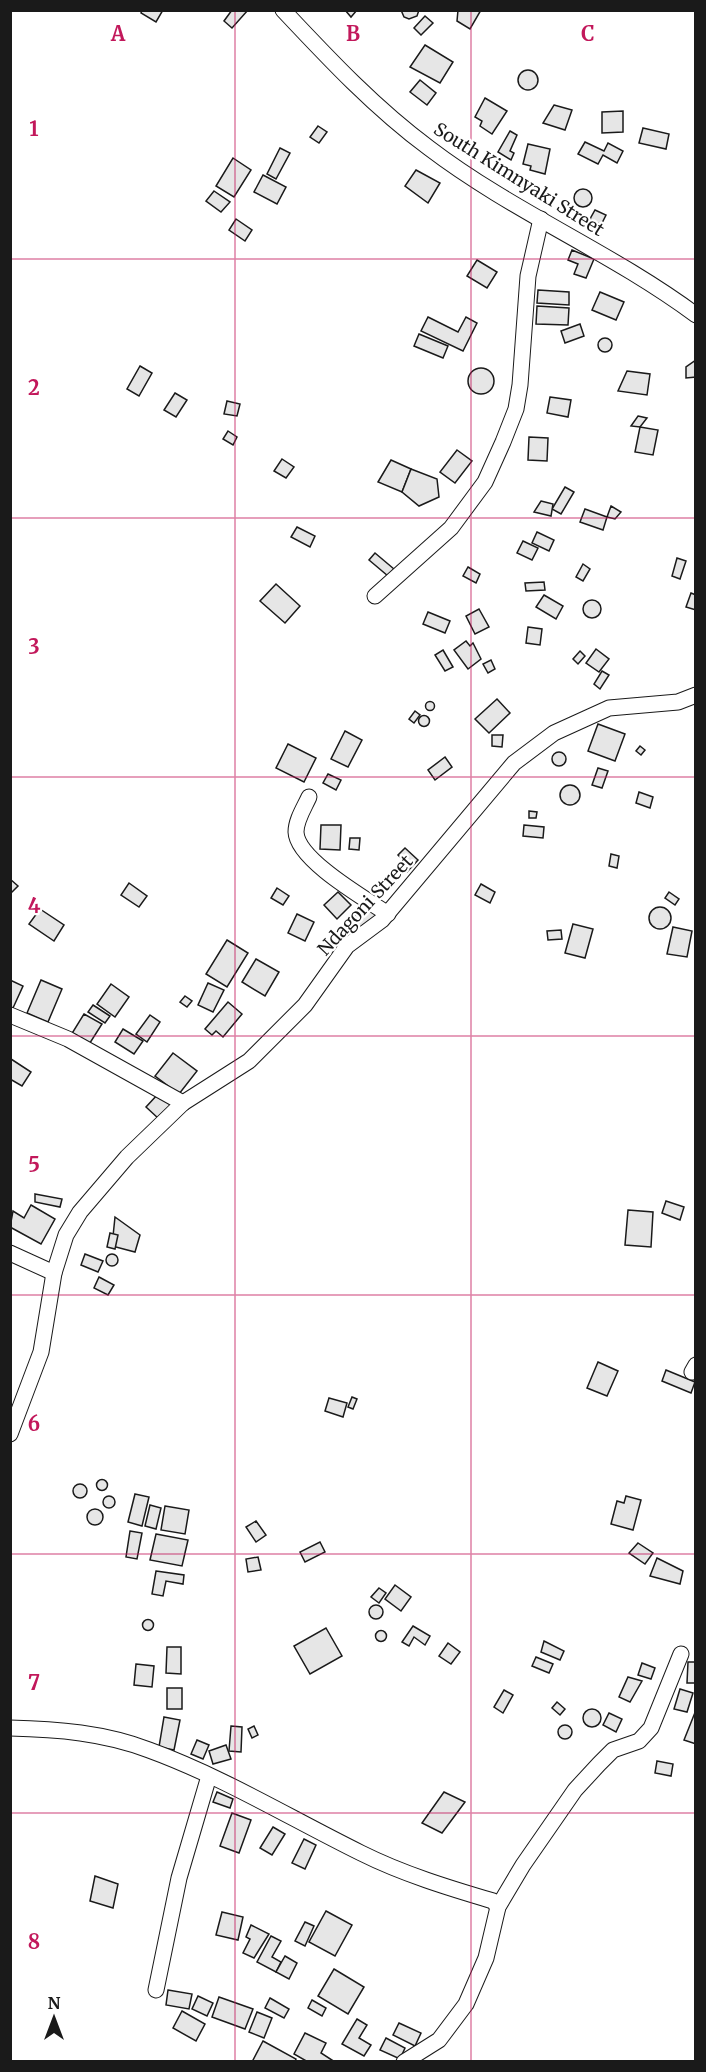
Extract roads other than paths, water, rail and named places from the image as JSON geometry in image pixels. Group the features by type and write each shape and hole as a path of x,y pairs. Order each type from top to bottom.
{"street":[{"name":"South Kimnyaki Street","path":"283,10 339,69 404,129 437,154 541,219 614,260 696,315"},
{"path":"375,596 451,528 485,482 503,442 518,397 528,276 541,219"},
{"name":"Ndagoni Street","path":"10,1434 41,1352 54,1273 66,1234 80,1212 127,1157 183,1103 249,1061 304,1005 347,946 388,914 514,763 554,734 609,708 678,702 696,694"},
{"path":"309,797 298,822 296,833 299,845 330,874 388,914"},
{"path":"10,1015 68,1039 183,1103"},
{"path":"10,1253 54,1273"},
{"path":"404,2061 439,2040 466,2004 486,1958 498,1907 523,1865 575,1790 613,1750 639,1741 651,1728 681,1654"},
{"path":"10,1728 46,1728 96,1736 148,1749 209,1776 363,1854 433,1882 493,1901 498,1907"},
{"path":"156,1990 179,1878 209,1776"}]}
